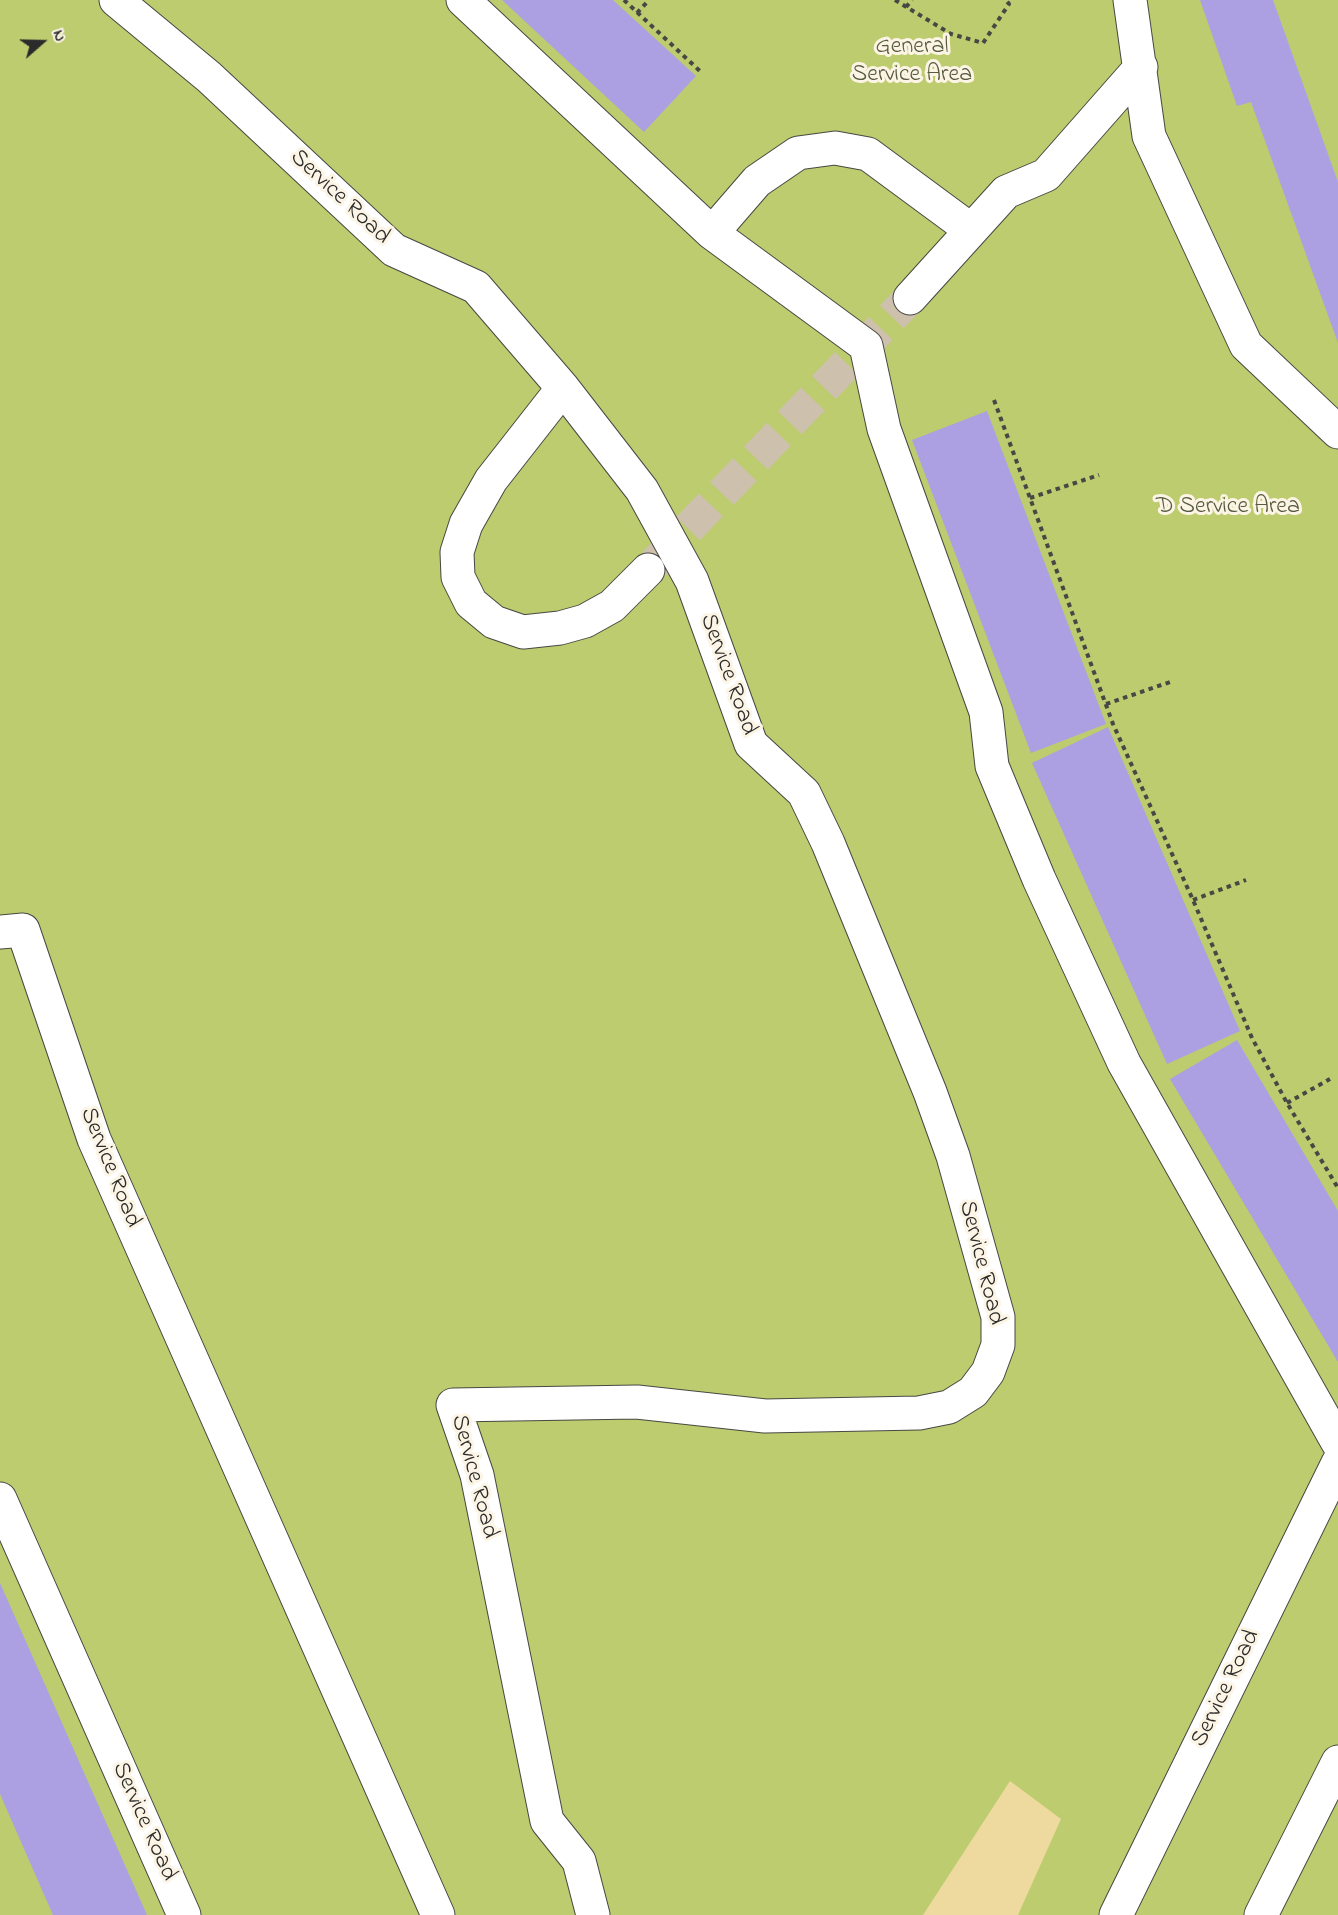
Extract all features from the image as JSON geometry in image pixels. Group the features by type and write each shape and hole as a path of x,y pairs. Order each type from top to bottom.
{"street":[{"name":"Service Road","path":"116,0 209,76 394,250 476,286 563,388 642,490 692,581 751,744 804,793 828,843 930,1092 949,1145 998,1317 998,1345 988,1371 973,1392 949,1407 919,1413 765,1416 637,1402 453,1405 477,1475 547,1821 579,1861 592,1915"},
{"path":"464,0 712,233 866,346 884,429 986,712 992,766 1039,879 1124,1063 1338,1443"},
{"path":"1130,0 1149,136 1246,345 1338,432"},
{"path":"910,298 1006,192 1046,175 1141,67"},
{"path":"712,233 757,181 798,153 835,148 868,154 971,230"},
{"path":"563,388 491,480 466,524 457,552 458,577 471,603 486,616 494,622 523,632 560,628 585,621 612,606 648,570"},
{"name":"Service Road","path":"0,932 23,930 93,1139 438,1915"},
{"name":"Service Road","path":"1116,1915 1338,1463"},
{"name":"Service Road","path":"0,1499 184,1915"},
{"path":"1261,1915 1338,1762"}],"path":[{"path":"624,0 702,73"},
{"path":"638,13 649,0"},
{"path":"895,0 951,34 983,43 1009,4 1006,0"},
{"path":"906,7 912,0"},
{"path":"994,400 1106,704 1252,1038 1287,1103 1338,1188"},
{"path":"1030,498 1099,475"},
{"path":"1106,704 1173,681"},
{"path":"1193,900 1246,880"},
{"path":"1287,1103 1330,1079"}],"green space":[{"path":"0,0 1338,0 1338,1915 0,1915"}],"sand":[{"path":"1010,1781 1061,1819 1018,1915 923,1915"}],"building":[{"path":"502,0 613,0 696,76 644,132"},
{"path":"1200,0 1273,0 1338,182 1338,343 1251,102 1237,106"},
{"path":"987,411 1106,724 1031,753 912,440"},
{"path":"1108,727 1240,1031 1167,1064 1032,763"},
{"path":"1237,1040 1338,1211 1338,1362 1170,1079"},
{"path":"0,1583 147,1915 53,1915 0,1794"}],"tunnel":[{"path":"654,564 910,298"}],"park label":[{"name":"General Service Area","path":"912,62"},
{"name":"D Service Area","path":"1228,508"}]}
